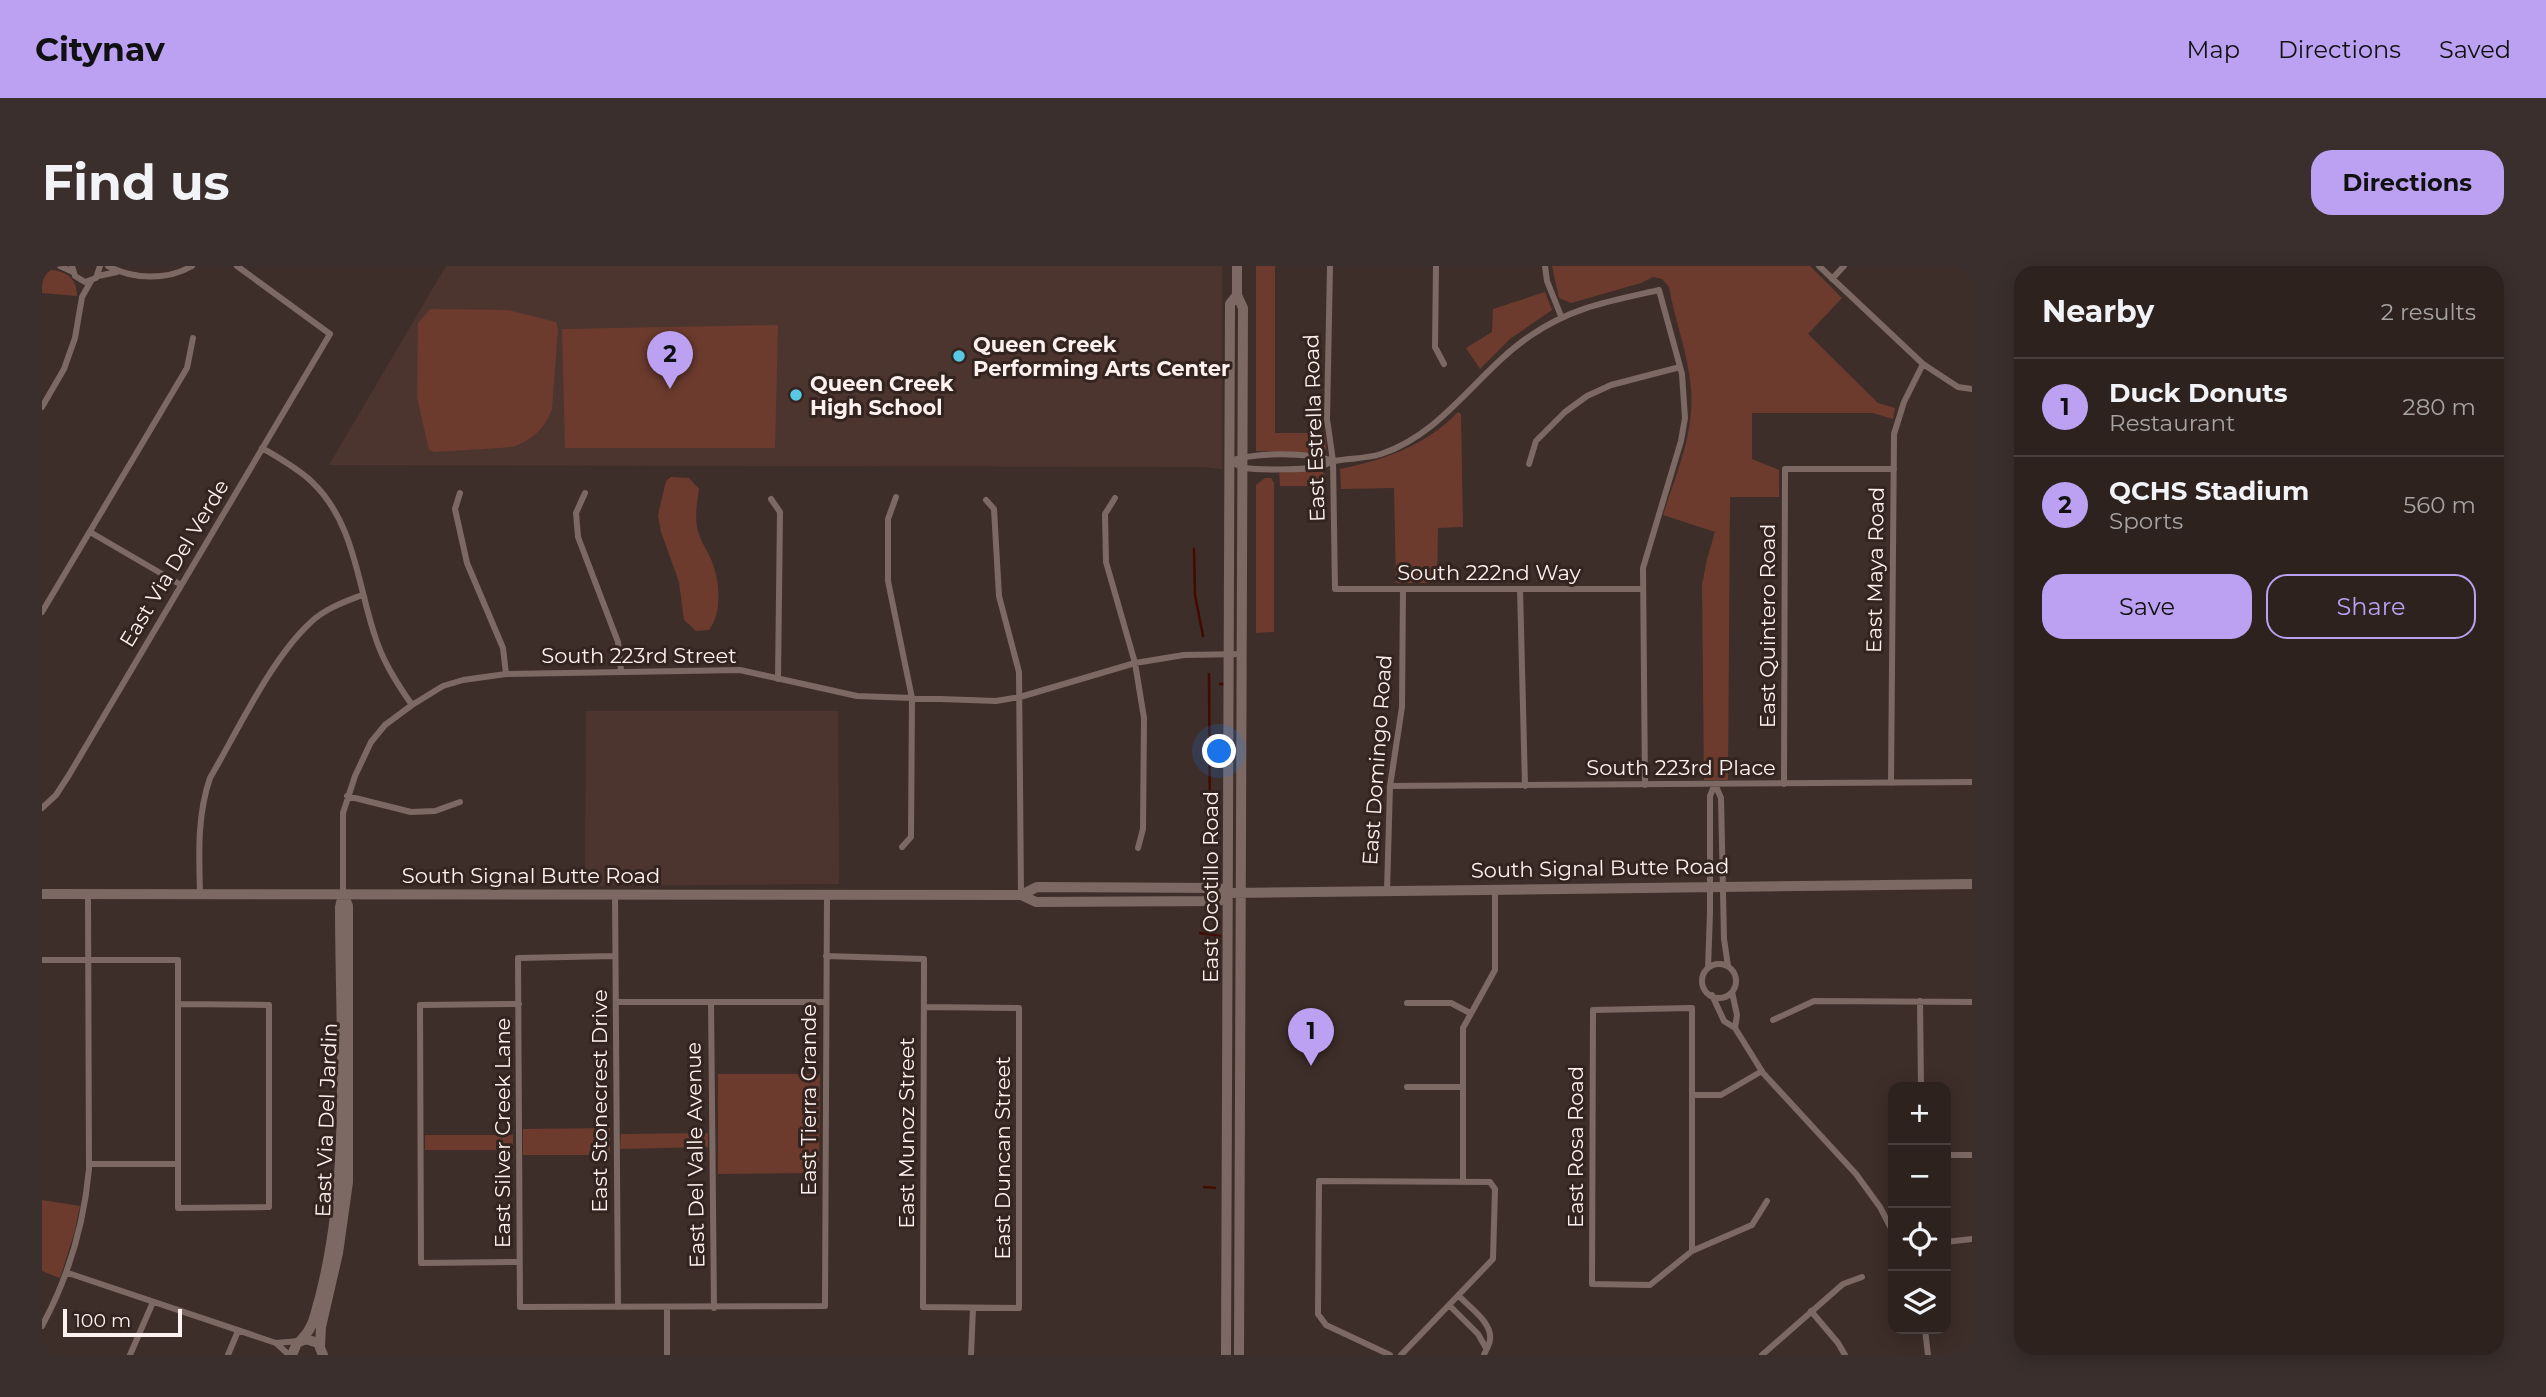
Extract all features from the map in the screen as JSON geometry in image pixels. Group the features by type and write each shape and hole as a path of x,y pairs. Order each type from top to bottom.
{"street":[{"path":"60,266 72,269 79,280 82,298"},
{"path":"98,276 100,266"},
{"path":"108,266 117,272"},
{"path":"42,407 71,352 82,298 91,281 98,276 117,272 168,275 192,266"},
{"name":"East Via Del Verde","path":"43,807 56,795 69,775 330,334 237,266"},
{"name":"East Ocotillo Road","path":"1237,266 1237,295 1244,309 1239,1355"},
{"name":"East Estrella Road","path":"1330,266 1327,419 1333,461 1335,589"},
{"path":"1436,266 1435,347 1444,364"},
{"path":"1545,266 1550,290 1561,316"},
{"path":"1819,266 1923,364 1958,387 1972,389"},
{"path":"1832,279 1844,266"},
{"path":"79,280 91,281"},
{"path":"1230,461 1244,468 1318,467 1333,461 1357,460 1384,453 1415,438 1446,415 1505,355 1561,316 1582,307 1659,290 1680,367 1685,396 1685,418 1681,441 1643,568 1644,785"},
{"name":"East Ocotillo Road","path":"1226,1355 1230,304 1237,295"},
{"path":"42,612 187,368 193,338"},
{"name":"East Maya Road","path":"1891,782 1894,434 1923,364"},
{"path":"1529,464 1536,441 1565,412 1587,396 1611,385 1680,367"},
{"path":"262,448 313,482 343,524 351,544 362,595 383,657 412,705"},
{"path":"1230,461 1244,456 1318,456 1333,461"},
{"name":"East Quintero Road","path":"1784,784 1785,468 1894,468"},
{"path":"460,493 455,509 467,563 503,648 506,674"},
{"path":"585,493 576,513 578,537 616,634 621,670"},
{"path":"896,497 888,519 888,581 912,698 911,836 902,847"},
{"path":"1115,498 1105,514 1106,562 1135,663 1144,718 1143,829 1138,848"},
{"path":"771,499 780,512 778,679"},
{"path":"986,500 994,509 999,596 1019,672 1021,895"},
{"path":"90,532 181,585"},
{"name":"South 222nd Way","path":"1335,589 1643,589"},
{"name":"East Domingo Road","path":"1387,891 1390,786 1402,707 1403,589"},
{"path":"1520,589 1525,786"},
{"path":"200,894 199,822 210,778 276,665 295,640 311,622 338,604 362,595"},
{"name":"South 223rd Street","path":"412,705 453,683 479,676 621,670 740,670 857,696 996,701 1020,697 1135,663 1184,655 1242,653"},
{"name":"East Via Del Jardin","path":"290,1355 294,1346 310,1331 316,1314 329,1257 338,1192 341,1150 340,907 343,894 342,836 347,796 371,742 385,725 412,705"},
{"name":"South 223rd Place","path":"1390,786 1972,782"},
{"path":"1715,784 1721,798 1724,939 1728,966 1736,978 1732,992 1737,1015 1735,1028"},
{"path":"1715,784 1710,796 1708,968 1703,983 1707,992 1712,995 1724,997 1732,992"},
{"path":"347,796 411,812 435,811 460,802"},
{"name":"South Signal Butte Road","path":"42,894 1021,895 1037,887 1219,888 1229,894 1972,884"},
{"path":"1463,1182 1463,1028 1495,970 1495,889"},
{"path":"42,1326 68,1273 81,1224 89,1164 88,894"},
{"name":"East Via Del Jardin","path":"323,1352 321,1327 338,1253 348,1182 348,906 343,894"},
{"name":"East Stonecrest Drive","path":"615,894 618,1307"},
{"name":"East Tierra Grande","path":"714,1308 825,1306 827,894"},
{"name":"East Silver Creek Lane","path":"615,956 518,958 519,1262 520,1307 618,1307"},
{"name":"East Munoz Street","path":"826,956 924,959 923,1307 973,1308"},
{"path":"42,960 178,960 177,1208 269,1207 269,1005 178,1004"},
{"path":"1708,968 1720,964 1728,966"},
{"path":"1712,995 1724,1021 1735,1028 1762,1071 1856,1174 1888,1223"},
{"path":"1773,1020 1814,1001 1972,1002"},
{"path":"1920,1001 1921,1082"},
{"path":"616,1002 826,1002"},
{"name":"East Del Valle Avenue","path":"711,1002 714,1308"},
{"path":"1407,1003 1451,1003 1470,1013"},
{"path":"519,1004 420,1005 421,1263 519,1262"},
{"name":"East Duncan Street","path":"924,1007 1019,1008 1019,1308 973,1308"},
{"name":"East Rosa Road","path":"1692,1251 1650,1285 1592,1284 1593,1010 1692,1008 1693,1095"},
{"path":"1762,1071 1721,1095 1693,1095 1692,1251 1752,1225 1767,1201"},
{"path":"1407,1087 1463,1087"},
{"path":"1951,1155 1972,1155"},
{"path":"89,1164 178,1164"},
{"path":"1390,1355 1320,1320 1319,1181 1492,1184 1495,1189 1494,1257 1401,1355"},
{"path":"1951,1241 1972,1238"},
{"path":"68,1273 276,1343 310,1339 323,1352"},
{"path":"1762,1355 1843,1284 1862,1277"},
{"path":"1458,1296 1487,1326 1490,1338 1485,1352"},
{"path":"130,1355 153,1302"},
{"path":"1450,1306 1478,1334 1485,1352"},
{"path":"618,1307 714,1308"},
{"path":"667,1307 667,1355"},
{"path":"971,1355 973,1308"},
{"path":"1811,1311 1845,1355"},
{"path":"228,1355 238,1331"},
{"path":"1926,1334 1928,1355"},
{"path":"276,1343 290,1355"}],"shaded area":[{"name":"Queen Creek High School","path":"446,266 1222,266 1222,469 329,465"},
{"path":"1256,266 1275,266 1275,433 1325,433 1326,449 1322,453 1256,451"},
{"path":"1552,266 1810,266 1842,298 1808,334 1878,403 1895,408 1893,419 1873,413 1752,413 1752,459 1779,470 1779,497 1730,497 1728,780 1704,780 1702,585 1715,532 1663,515 1683,453 1691,404 1687,363 1669,287 1662,279 1653,277 1571,303 1559,298"},
{"path":"42,268 67,274 74,282 77,296 42,293"},
{"path":"1545,292 1552,310 1510,339 1480,369 1466,348 1492,332 1493,309"},
{"path":"430,309 508,310 556,322 558,329 552,409 536,433 512,447 435,452 429,450 417,397 418,323"},
{"path":"778,325 775,448 565,448 562,329"},
{"path":"1458,412 1461,414 1463,527 1438,528 1437,583 1396,583 1394,488 1341,489 1340,469 1404,450 1433,434"},
{"path":"1321,469 1326,476 1324,486 1280,486 1279,470"},
{"path":"671,477 689,478 699,489 697,527 713,565 719,595 716,614 709,630 696,631 684,620 679,582 661,532 658,515 666,481"},
{"path":"1265,478 1271,478 1274,483 1274,632 1256,633 1256,485"},
{"path":"586,711 838,711 839,884 585,886"},
{"path":"718,1074 820,1074 819,1173 718,1174"},
{"path":"610,1128 610,1155 523,1155 523,1129"},
{"path":"708,1133 708,1147 620,1149 621,1134"},
{"path":"425,1135 513,1135 513,1150 425,1150"},
{"path":"42,1200 80,1206 60,1278 42,1271"}],"waterway":[{"path":"1194,549 1195,595 1203,636"},
{"path":"1209,674 1210,832"},
{"path":"1200,933 1220,936"},
{"path":"1204,1187 1215,1188"}],"place":[{"name":"Queen Creek Performing Arts Center","path":"959,356"},
{"name":"QCHS Stadium","path":"670,389"},
{"name":"Queen Creek High School","path":"796,395"},
{"name":"Duck Donuts","path":"1311,1066"}]}
